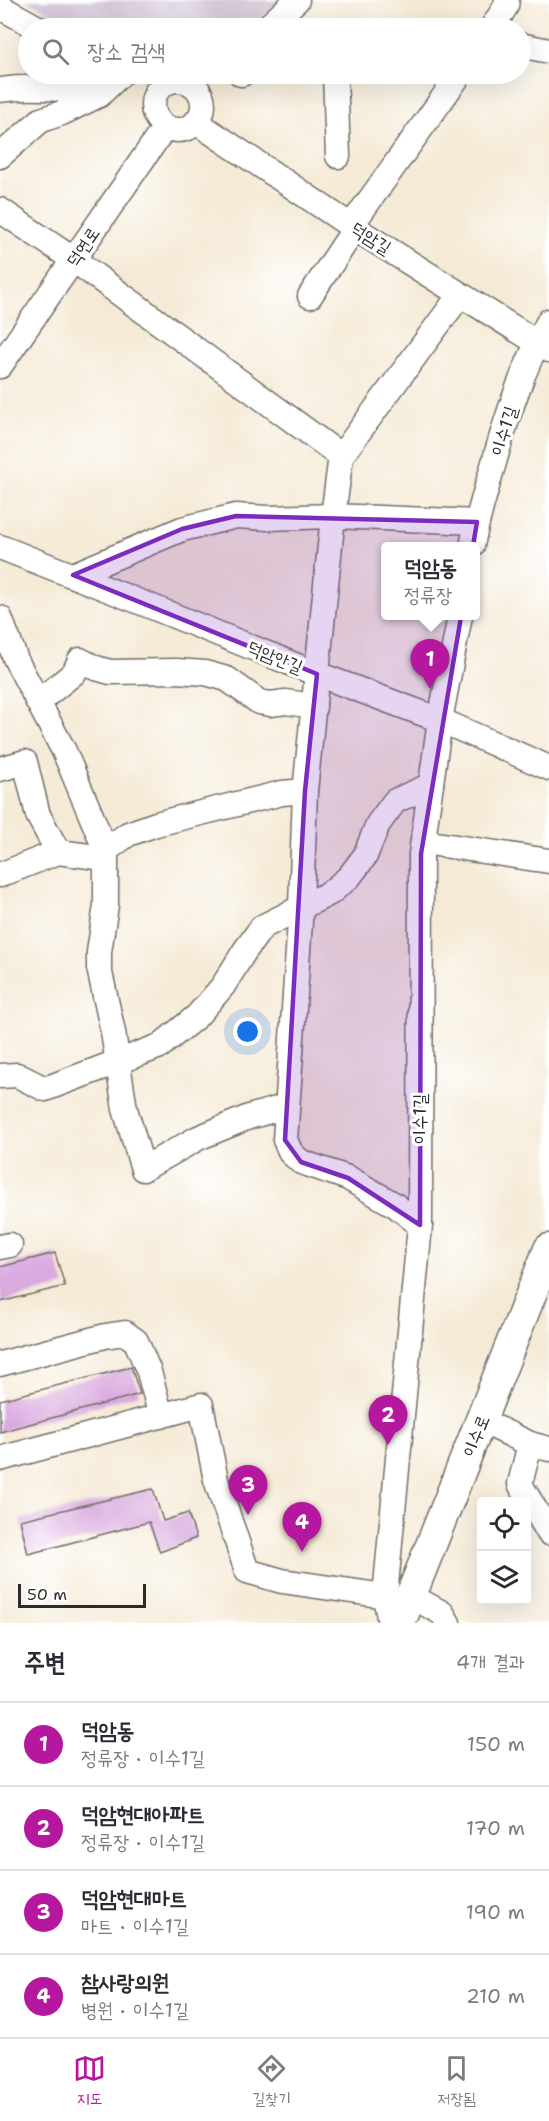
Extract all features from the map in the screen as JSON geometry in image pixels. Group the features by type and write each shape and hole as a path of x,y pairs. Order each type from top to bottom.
{"main road":[{"name":"이수로","path":"399,1605 482,1421 549,1249"}],"street":[{"path":"277,18 297,0"},
{"path":"498,18 507,0"},
{"path":"0,8 19,18"},
{"path":"531,47 549,51"},
{"path":"0,156 40,120 62,113 99,96 112,84"},
{"path":"139,84 155,93"},
{"path":"162,84 155,93 152,105 154,114 165,127 181,130 196,122 203,107 203,84"},
{"path":"338,156 339,84"},
{"path":"310,296 353,227 453,84"},
{"path":"0,90 30,87 62,89 99,96"},
{"name":"덕암길","path":"196,122 353,227 543,346"},
{"name":"덕연로","path":"0,366 165,127"},
{"path":"0,210 74,261 341,456"},
{"path":"420,1225 395,1204 348,1178 301,1162 291,1153 285,1140 301,907 305,791 341,456 460,295"},
{"name":"이수1길","path":"473,542 510,408 543,346 549,321"},
{"path":"73,575 182,529 236,516 268,518 333,516 477,522"},
{"name":"덕암안길","path":"0,547 317,674 440,720 549,768"},
{"path":"0,618 16,660 64,751 106,851 106,905 99,968 113,1032 125,1109 143,1169 198,1138 249,1117 287,1106"},
{"name":"이수1길","path":"390,1623 399,1605 420,1225 421,854 440,720 458,620"},
{"path":"38,702 74,673 80,660 110,672 205,673 226,680 259,702 270,704 286,702 314,706"},
{"path":"0,769 26,762 38,815 58,852"},
{"path":"0,1076 16,1075 45,1089 160,1046 197,1016 223,986 262,927 330,893 349,876 365,856 378,824 395,801 431,785"},
{"path":"0,875 58,852 98,857 128,834 156,824 282,793 305,791"},
{"path":"423,842 549,861"},
{"path":"0,1364 105,1336 125,1333 136,1341 149,1372 161,1416"},
{"path":"0,1459 201,1405 216,1480 246,1571 282,1581 442,1613 448,1623"},
{"path":"482,1421 539,1447 520,1484 549,1533"}],"highlighted area":[{"path":"236,516 477,522 421,854 420,1225 348,1178 301,1162 285,1140 305,791 317,674 73,575 182,529"}],"shaded area":[{"path":"26,0 283,0 261,18 61,18"}],"building":[{"path":"55,1253 65,1286 0,1302 0,1267"},
{"path":"131,1367 140,1394 0,1432 0,1400"},
{"path":"153,1489 163,1521 188,1513 196,1538 160,1552 149,1522 28,1554 20,1520"}],"place":[{"name":"덕암동","path":"430,689"},
{"name":"덕암현대아파트","path":"388,1445"},
{"name":"덕암현대마트","path":"248,1515"},
{"name":"참사랑의원","path":"302,1552"}]}
